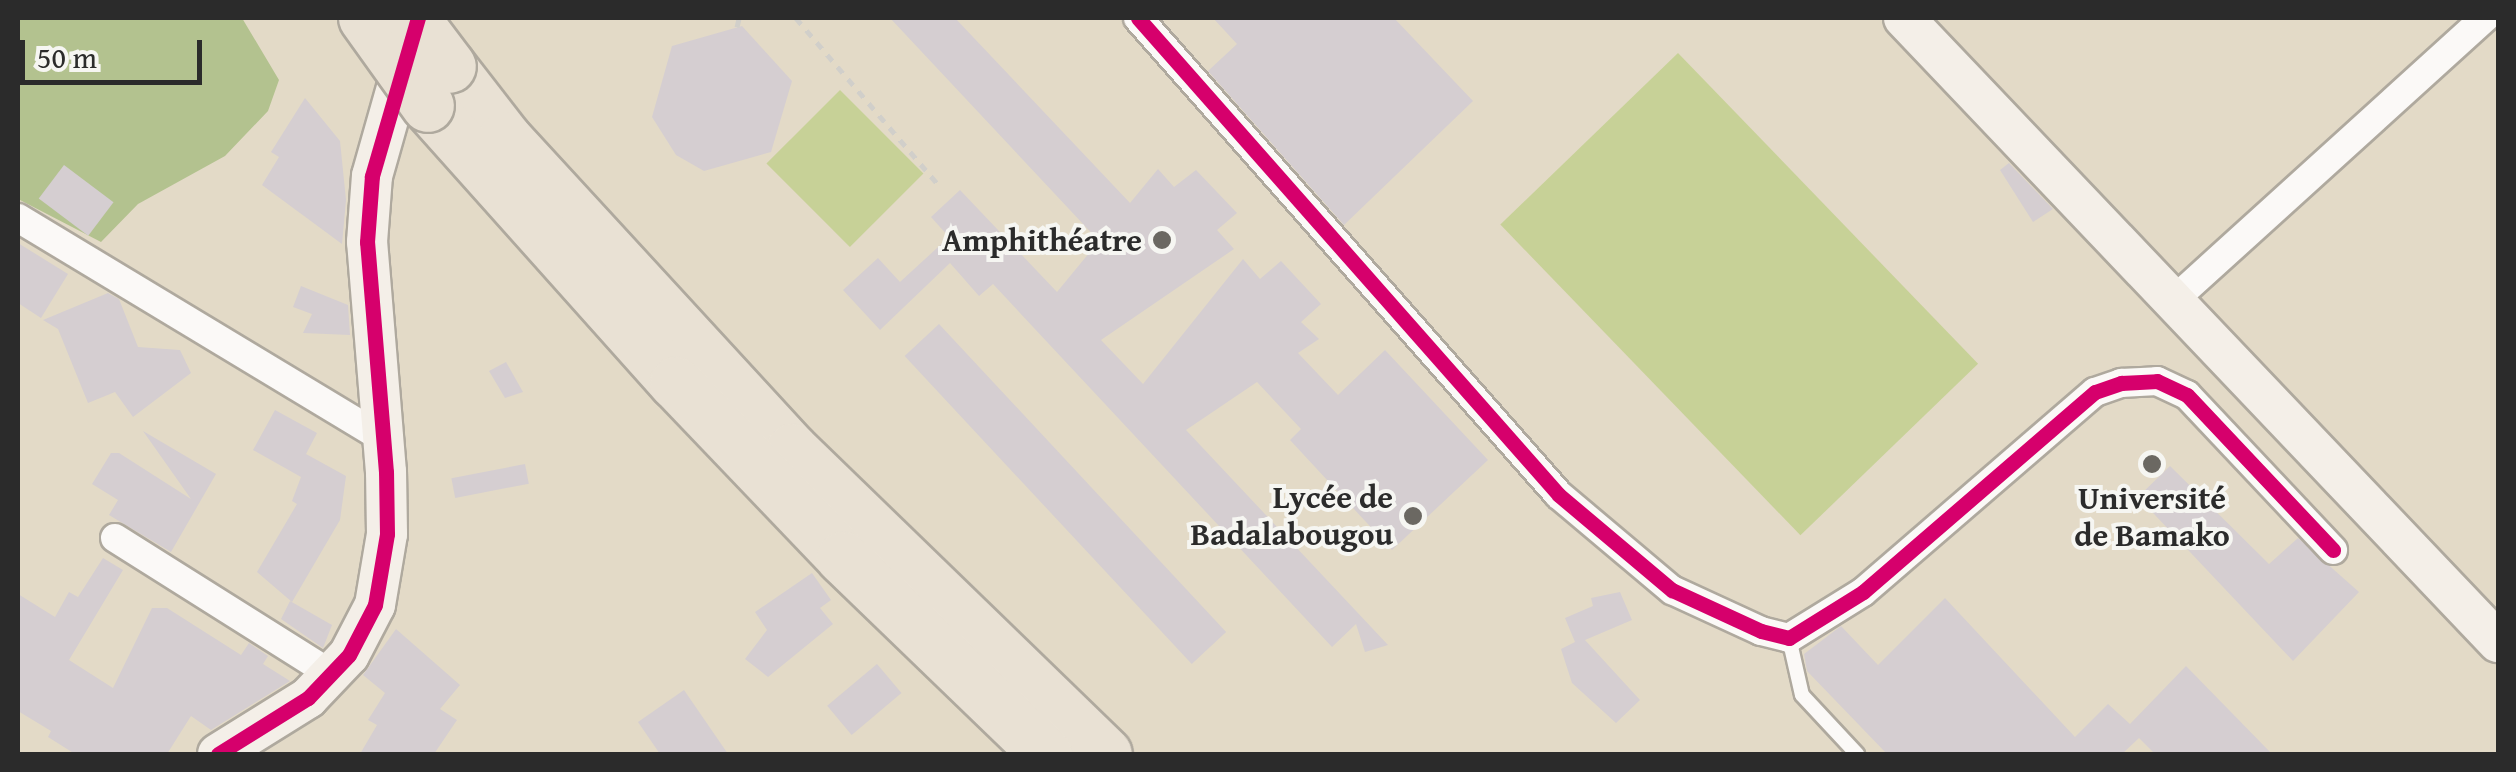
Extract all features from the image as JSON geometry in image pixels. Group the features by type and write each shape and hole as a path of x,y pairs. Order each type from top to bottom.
{"highway":[{"path":"365,18 439,86 505,138 792,450 1106,754"},
{"path":"415,18 472,162 727,437 1046,754"}],"street":[{"path":"218,754 308,698 349,656 375,606 387,534 382,438 368,311 372,176 415,18"},
{"path":"1138,18 1559,495 1672,590 1789,638 1863,592 2095,392 2120,383 2157,381 2186,394 2333,550"},
{"path":"1904,18 2498,642"},
{"path":"2175,300 2485,18"},
{"path":"18,218 382,438"},
{"path":"116,538 330,674"}],"lane":[{"path":"1789,638 1802,695 1857,754"}],"path":[{"path":"737,28 738,18"},
{"path":"796,18 938,184"}],"green space":[{"path":"18,18 242,18 279,80 268,111 225,156 138,204 101,242 18,199"},
{"path":"1678,53 1978,364 1800,535 1500,225"},
{"path":"840,90 923,173 850,247 766,164"}],"building":[{"path":"890,18 955,18 1130,203 1158,169 1174,187 1196,170 1237,213 1217,230 1234,249 1101,340 1143,384 1243,259 1260,279 1281,261 1321,304 1301,322 1319,339 1298,353 1338,395 1385,350 1488,460 1392,550 1290,440 1301,429 1257,382 1186,430 1388,645 1365,652 1356,624 1332,647 993,284 979,296 950,263 880,330 843,290 878,258 900,282 949,237 931,217 960,190 1057,292 1099,241"},
{"path":"1213,18 1394,18 1473,101 1344,225 1208,71 1237,44"},
{"path":"742,26 792,81 771,152 704,171 676,155 652,117 672,46"},
{"path":"305,98 340,141 346,200 342,244 262,185 279,157 271,152"},
{"path":"2009,163 2053,209 2033,222 2000,170"},
{"path":"64,165 114,202 88,236 39,199"},
{"path":"18,243 68,274 41,318 18,303"},
{"path":"301,286 348,305 350,335 303,333 312,314 293,307"},
{"path":"108,293 119,299 138,347 180,350 191,373 133,417 115,392 88,403 58,329 43,320"},
{"path":"939,324 1226,632 1192,664 905,356"},
{"path":"506,362 523,392 505,398 489,371"},
{"path":"275,410 317,433 306,454 346,476 340,520 292,602 257,572 297,504 292,501 301,477 253,450"},
{"path":"143,431 216,474 171,552 109,515 118,500 92,484 111,453 119,453 191,499"},
{"path":"525,464 529,484 455,498 451,478"},
{"path":"2170,466 2269,564 2298,538 2359,592 2293,661 2138,497"},
{"path":"103,558 123,570 69,660 113,688 152,608 167,608 241,655 249,643 268,656 263,664 290,681 211,730 191,716 167,754 75,754 48,737 51,731 18,711 18,594 55,617 69,592 78,597"},
{"path":"812,573 831,600 820,608 833,624 768,677 745,659 767,630 755,612"},
{"path":"1620,592 1632,620 1585,640 1640,700 1616,723 1572,683 1561,649 1575,642 1565,618 1593,606 1591,598"},
{"path":"1945,598 2075,737 2108,704 2130,724 2186,666 2272,754 2155,754 2139,738 2122,754 1887,754 1807,671 1804,654 1841,626 1878,665"},
{"path":"290,601 332,625 323,648 281,619"},
{"path":"396,629 460,685 440,709 457,720 434,754 360,754 377,725 368,720 385,693 363,675"},
{"path":"877,664 901,693 852,735 827,706"},
{"path":"684,690 728,754 660,754 638,722"}],"cycle path":[{"path":"218,754 308,698 349,655 375,605 387,534 386,472 367,242 372,176 418,18"},
{"path":"1138,18 1559,495 1672,590 1761,631 1789,638 1863,592 2095,392 2121,383 2157,381 2187,395 2333,550"}],"place":[{"name":"Amphithéatre","path":"1162,240"},
{"name":"Université de Bamako","path":"2152,464"},
{"name":"Lycée de Badalabougou","path":"1413,516"}]}
